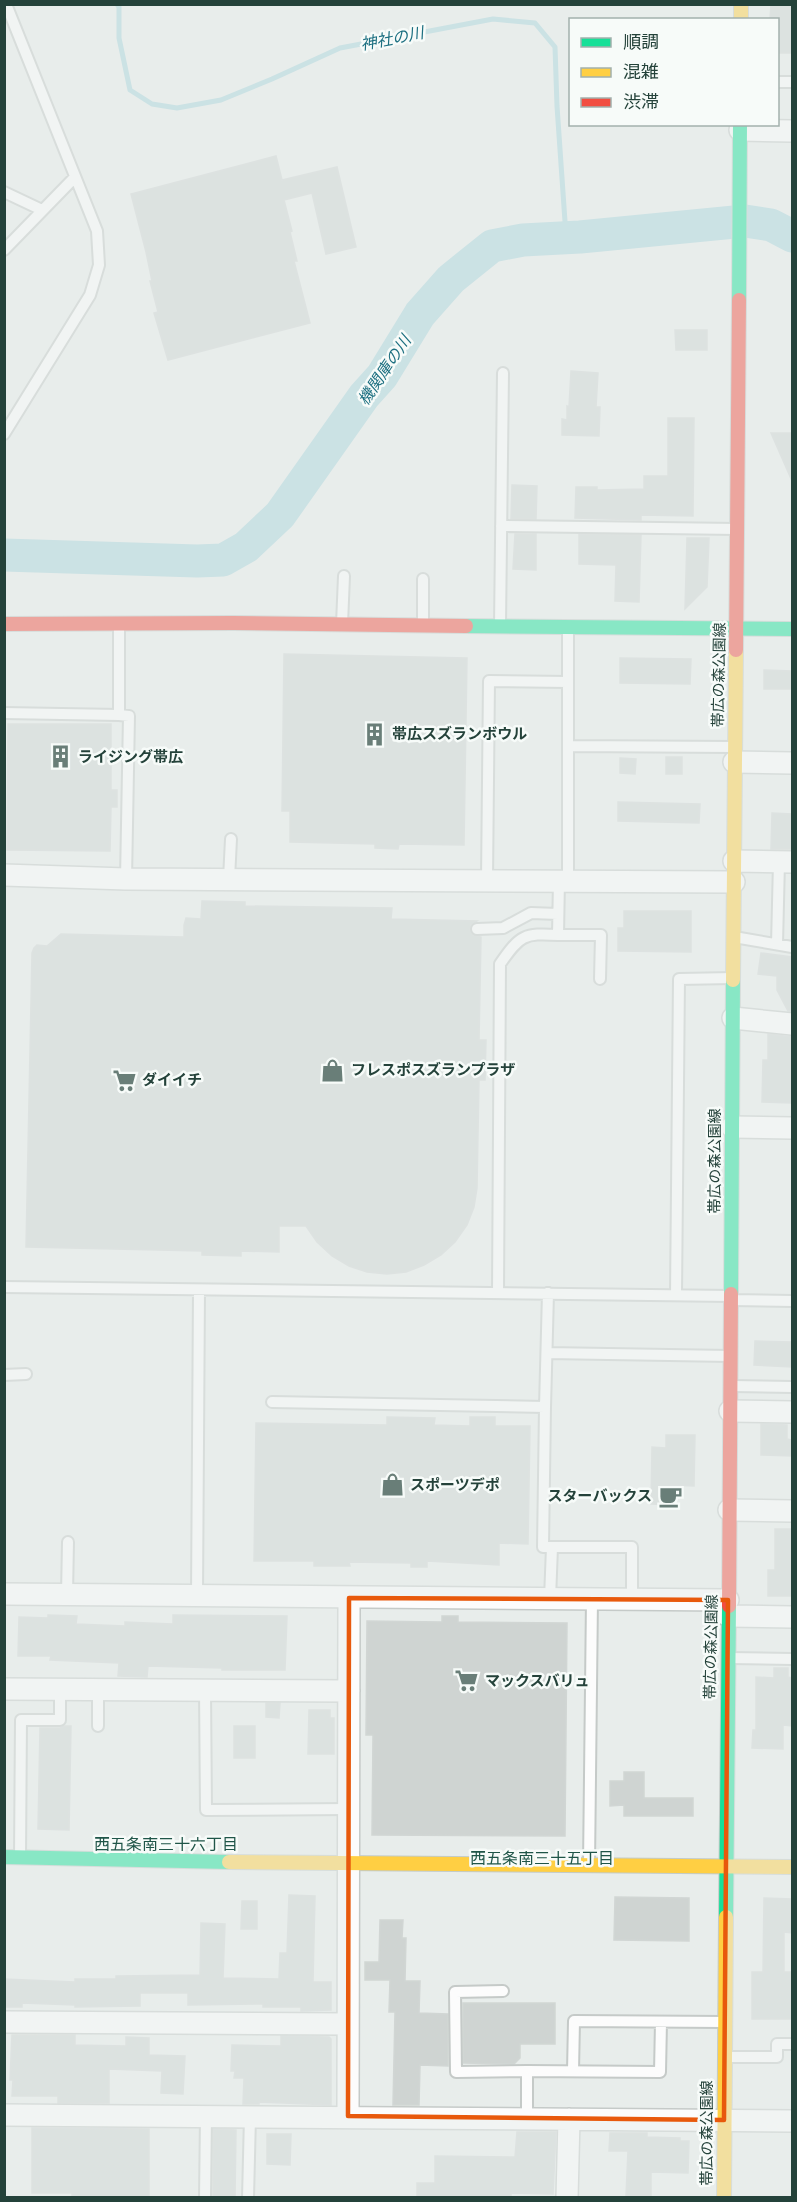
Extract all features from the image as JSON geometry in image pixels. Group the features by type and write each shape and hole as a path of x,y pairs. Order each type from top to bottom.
{"main road":[{"name":"帯広の森公園線","path":"724,2198 740,127"},
{"path":"4,624 792,629"},
{"path":"4,1857 348,1864 792,1867"}],"street":[{"path":"740,127 792,131"},
{"path":"734,755 792,762"},
{"path":"734,861 786,862"},
{"path":"4,875 126,879 734,882"},
{"path":"733,1018 792,1024"},
{"path":"732,1127 792,1128"},
{"path":"730,1411 792,1412"},
{"path":"729,1510 792,1511"},
{"path":"4,1594 632,1600 728,1608 792,1617"},
{"path":"348,2116 349,1598"},
{"path":"4,1689 349,1691"},
{"path":"4,2022 348,2024"},
{"path":"4,2115 792,2121"},
{"path":"567,2198 569,2119"}],"lane":[{"path":"4,434 90,295 99,265 97,231 6,4"},
{"path":"4,250 75,177"},
{"path":"4,192 42,210"},
{"path":"500,627 503,373"},
{"path":"501,526 737,529"},
{"path":"342,625 344,576"},
{"path":"423,579 423,625"},
{"path":"119,624 119,715"},
{"path":"558,934 558,914 564,881 568,746 568,627"},
{"path":"487,880 489,681 568,682"},
{"path":"4,713 129,716 126,879"},
{"path":"568,746 734,755"},
{"path":"229,879 231,839"},
{"path":"777,944 786,862"},
{"path":"477,929 503,928 531,913 558,914"},
{"path":"498,1293 500,964 512,947 531,934 600,935 600,979"},
{"path":"734,937 792,947"},
{"path":"676,1295 679,979 733,978"},
{"path":"4,1287 676,1295 792,1301"},
{"path":"197,1596 199,1290"},
{"path":"548,1293 543,1547 632,1547 632,1600"},
{"path":"547,1353 730,1356"},
{"path":"4,1374 26,1374"},
{"path":"730,1386 792,1387"},
{"path":"272,1402 546,1407"},
{"path":"67,1594 68,1542"},
{"path":"550,1599 552,1547"},
{"path":"589,1865 592,1599"},
{"path":"728,1658 792,1659"},
{"path":"20,1858 21,1720 60,1720 60,1689"},
{"path":"98,1690 98,1726"},
{"path":"205,1690 206,1810 348,1809"},
{"path":"503,1991 455,1992 456,2072 660,2072 661,2022"},
{"path":"573,2071 574,2021 724,2022"},
{"path":"724,2057 777,2057 777,2044 792,2044"},
{"path":"527,2071 527,2118"},
{"path":"205,2198 206,2116"},
{"path":"248,2198 250,2116"}],"highlighted area":[{"path":"349,1598 728,1600 724,2120 348,2116"}],"building":[{"path":"771,4 792,4 792,53 779,53 779,18 770,18"},
{"path":"276,156 282,180 337,167 356,247 326,254 312,193 284,200 297,261 294,261 310,323 168,360 154,313 158,312 131,194"},
{"path":"675,330 707,330 707,350 676,350"},
{"path":"571,371 598,373 596,407 600,407 599,436 562,435 562,419 567,420 567,406 569,407"},
{"path":"668,418 694,418 693,516 641,515 641,520 575,518 576,487 597,487 597,490 644,489 644,476 668,476"},
{"path":"771,433 792,433 792,481"},
{"path":"512,485 537,486 536,519 511,519"},
{"path":"515,534 536,534 536,570 513,569"},
{"path":"579,534 641,535 639,602 615,601 616,565 579,564"},
{"path":"687,538 709,538 707,587 685,609"},
{"name":"帯広スズランボウル","path":"284,654 467,658 464,845 399,844 398,849 375,848 375,844 290,842 290,811 282,811"},
{"path":"620,658 691,659 690,684 620,683"},
{"path":"764,670 792,671 792,689 764,689"},
{"name":"ライジング帯広","path":"8,724 111,724 111,790 117,790 117,807 111,807 110,851 7,850"},
{"path":"666,757 682,757 682,774 666,774"},
{"path":"620,758 636,759 635,774 620,773"},
{"path":"618,802 700,804 699,823 618,821"},
{"path":"772,813 792,814 792,849 771,849"},
{"path":"202,901 245,902 245,906 392,908 391,919 477,921 471,925 470,930 473,935 481,937 479,1040 486,1040 485,1080 479,1080 477,1188 474,1207 467,1225 455,1242 441,1255 406,1272 387,1274 367,1272 349,1266 332,1256 317,1242 306,1226 279,1226 279,1252 241,1251 241,1256 202,1255 202,1251 26,1247 32,953 34,948 37,945 47,946 61,934 184,937 186,918 201,919"},
{"path":"624,911 691,911 691,952 618,951 618,928 624,928"},
{"path":"761,953 792,957 792,1011 788,1011 777,990 777,976 758,974"},
{"path":"768,1034 791,1037 791,1103 762,1102 763,1060 768,1060"},
{"path":"755,1341 792,1342 792,1367 754,1365"},
{"name":"スポーツデポ","path":"387,1417 435,1418 434,1425 470,1426 470,1417 495,1417 495,1426 530,1426 528,1544 499,1543 499,1565 427,1561 427,1567 411,1567 411,1563 349,1562 350,1566 314,1566 314,1561 254,1561 256,1423 387,1425"},
{"path":"761,1424 787,1425 787,1439 792,1440 792,1456 761,1455"},
{"path":"666,1435 695,1435 694,1486 671,1485 670,1505 651,1504 652,1447 666,1448"},
{"path":"775,1529 792,1529 792,1596 768,1596 768,1570 775,1570"},
{"path":"48,1615 77,1616 76,1624 125,1626 125,1622 173,1624 173,1615 287,1616 285,1670 222,1670 222,1668 148,1666 147,1677 118,1676 119,1663 50,1660 51,1656 18,1656 19,1617 48,1618"},
{"name":"マックスバリュ","path":"442,1616 458,1616 458,1622 567,1623 565,1836 372,1835 373,1735 366,1735 367,1621 442,1622"},
{"path":"774,1668 788,1668 788,1677 792,1678 792,1726 783,1725 783,1749 752,1748 753,1730 756,1730 756,1677 774,1678"},
{"path":"266,1703 280,1703 279,1718 266,1717"},
{"path":"309,1710 330,1710 330,1718 334,1718 334,1754 308,1754"},
{"path":"71,1726 69,1830 38,1829 40,1728"},
{"path":"234,1726 255,1726 255,1758 234,1758"},
{"path":"624,1772 644,1772 644,1798 693,1798 693,1816 624,1816 624,1805 610,1806 610,1781 624,1781"},
{"path":"289,1895 315,1896 313,1982 331,1982 331,2010 301,2011 301,2007 263,2007 263,2004 188,2005 188,1993 140,1993 140,2006 75,2007 75,2005 22,2003 22,2007 4,2007 4,1979 75,1982 75,1979 116,1979 116,1976 200,1975 201,1923 225,1924 223,1978 279,1979 280,1953 287,1953"},
{"path":"615,1897 689,1898 689,1941 614,1940"},
{"path":"764,1898 792,1899 792,1933 784,1932 784,1972 792,1972 792,2019 752,2019 752,1972 763,1972"},
{"path":"242,1901 257,1901 257,1929 241,1929"},
{"path":"380,1920 403,1920 402,1938 406,1938 405,1981 420,1981 419,2013 448,2014 448,2066 420,2065 419,2105 393,2105 395,2012 389,2012 390,1980 365,1980 365,1962 379,1962"},
{"path":"463,2003 555,2003 555,2044 520,2044 520,2058 514,2064 463,2063"},
{"path":"12,2035 75,2035 75,2045 126,2046 126,2037 149,2038 149,2055 185,2056 183,2094 161,2093 162,2071 109,2069 109,2103 58,2103 58,2096 12,2096 13,2080 10,2080"},
{"path":"281,2036 329,2037 331,2039 331,2105 259,2102 259,2104 243,2104 244,2078 234,2078 235,2071 231,2071 232,2045 281,2046"},
{"path":"32,2128 149,2129 149,2198 72,2198 72,2193 32,2193"},
{"path":"213,2129 236,2130 235,2198 213,2198"},
{"path":"517,2132 556,2132 553,2194 511,2193 511,2198 417,2198 417,2183 435,2183 435,2156 515,2157"},
{"path":"610,2133 647,2133 647,2137 680,2138 680,2141 689,2141 688,2173 651,2172 651,2196 626,2196 628,2151 609,2151"},
{"path":"267,2134 291,2134 290,2165 267,2164"}],"waterway":[{"name":"神社の川","path":"117,4 119,7 119,38 130,90 152,104 177,108 221,100 340,48 493,19 535,23 555,47 566,236"},
{"name":"機関庫の川","path":"4,555 197,561 223,560 246,547 280,515 364,396 382,376 420,314 451,279 492,246 523,240 580,237 745,221 771,225 792,236"}],"traffic: fast":[{"path":"739,300 740,126"},
{"path":"466,626 792,629"},
{"path":"731,1294 733,980"},
{"path":"726,1917 729,1606"},
{"path":"4,1857 229,1862"}],"traffic: slow":[{"path":"741,4 741,18"},
{"path":"733,980 736,650"},
{"path":"229,1862 792,1867"},
{"path":"724,2198 726,1917"}],"traffic: jam":[{"path":"736,650 739,300"},
{"path":"4,624 233,623 466,626"},
{"path":"729,1606 731,1294"}],"place":[{"name":"帯広スズランボウル","path":"374,734"},
{"name":"ライジング帯広","path":"60,757"},
{"name":"フレスポスズランプラザ","path":"333,1070"},
{"name":"ダイイチ","path":"124,1080"},
{"name":"スポーツデポ","path":"392,1485"},
{"name":"スターバックス","path":"670,1496"},
{"name":"マックスバリュ","path":"467,1681"}],"district":[{"name":"西五条南三十六丁目","path":"166,1844"},
{"name":"西五条南三十五丁目","path":"542,1858"}]}
